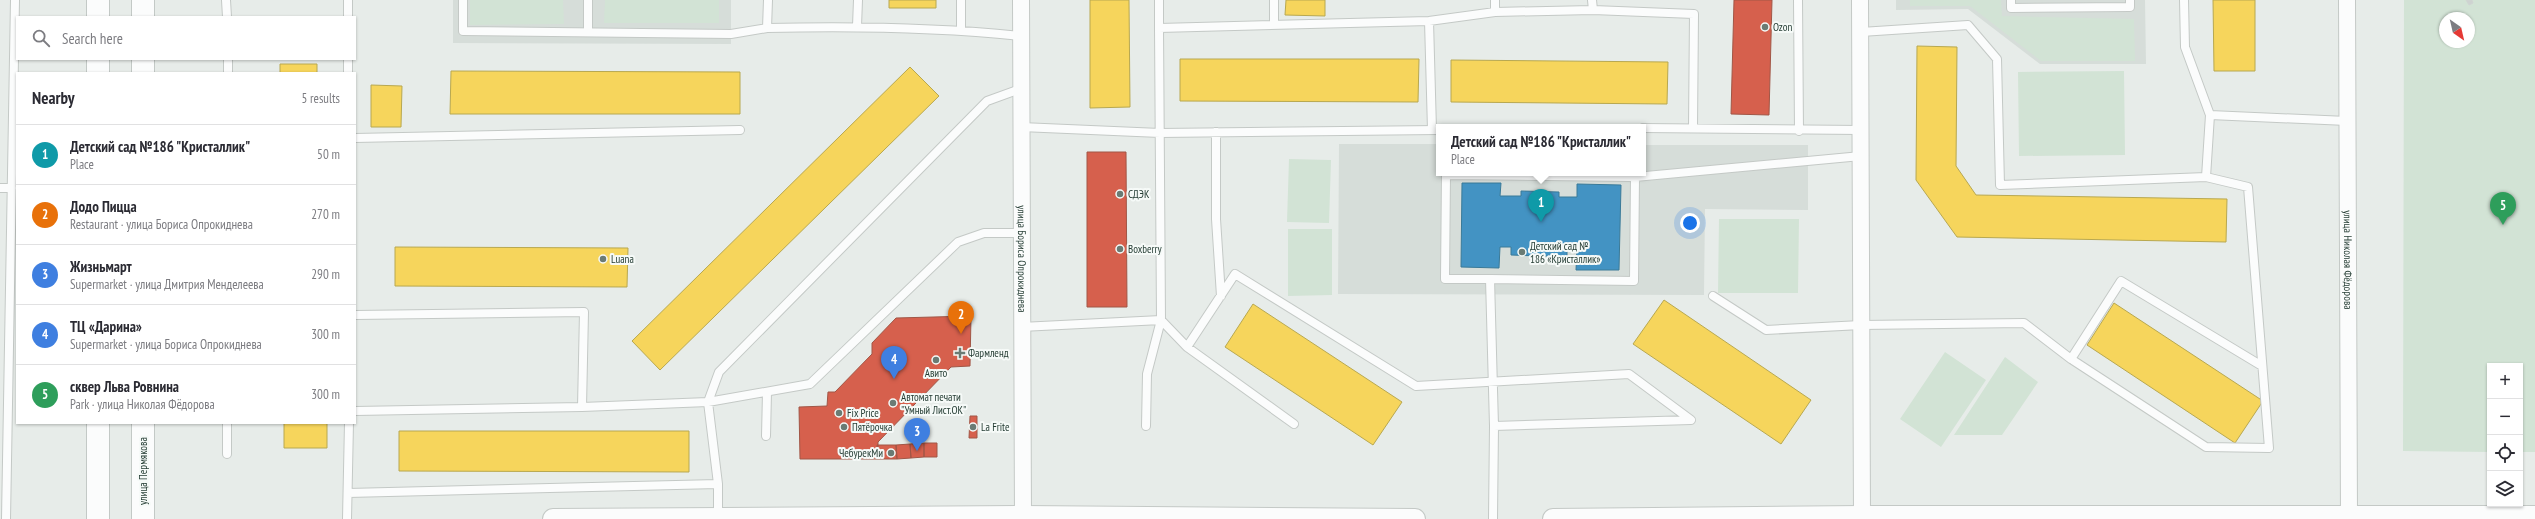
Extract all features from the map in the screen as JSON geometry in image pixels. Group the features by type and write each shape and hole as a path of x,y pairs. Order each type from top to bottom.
{"main road":[{"path":"98,0 98,16"},
{"path":"143,0 143,16"},
{"path":"98,60 98,72"},
{"path":"143,60 143,72"},
{"path":"98,424 98,519"},
{"name":"улица Пермякова","path":"143,424 143,519"}],"street":[{"name":"улица Бориса Опрокиднева","path":"1021,0 1020,89 1023,517"},
{"path":"1860,0 1862,516"},
{"name":"улица Николая Фёдорова","path":"2347,0 2349,518"},
{"path":"1553,519 1862,516 2349,518 2535,516"},
{"path":"553,519 718,517 1023,517 1415,519"}],"lane":[{"path":"6,519 15,0"},
{"path":"226,0 227,16"},
{"path":"348,0 348,16"},
{"path":"463,0 463,31 731,34 768,28 857,26 961,30 1020,36"},
{"path":"588,0 588,32"},
{"path":"768,0 768,28"},
{"path":"857,26 858,0"},
{"path":"961,0 961,30"},
{"path":"1146,426 1147,374 1161,320 1159,0"},
{"path":"1274,0 1274,25"},
{"path":"1495,0 1495,12"},
{"path":"1592,0 1593,10"},
{"path":"1798,0 1799,131"},
{"path":"2011,0 2011,8 2130,7 2130,0"},
{"path":"2184,0 2185,47 2210,115 2206,177"},
{"path":"1159,28 1430,21 1495,12 1593,10 1694,14 1693,128"},
{"path":"1021,127 1160,133 1436,130 1430,21"},
{"path":"1713,296 1766,330 1861,325 2024,324 2071,359 2206,447 2269,448 2248,187 2206,177 2000,185 1997,59 1968,25 1860,32"},
{"path":"228,60 228,72"},
{"path":"348,60 348,72"},
{"path":"718,517 718,484 708,402 719,372 987,101 1020,89"},
{"path":"2210,115 2347,121"},
{"path":"1646,128 1799,131 1861,130"},
{"path":"356,138 740,130"},
{"path":"1216,132 1216,219 1221,296"},
{"path":"1646,176 1861,156"},
{"path":"1635,177 1634,281 1445,279 1446,176 1646,176"},
{"path":"0,188 12,188"},
{"path":"356,411 582,407 708,402 810,384 958,242 984,232 1021,233"},
{"path":"1187,347 1235,274 1416,386 1491,380 1629,374 1691,420 1494,426"},
{"path":"1490,279 1491,380 1494,426 1493,519"},
{"path":"2071,359 2121,281 2262,366"},
{"path":"356,315 584,312 582,407"},
{"path":"1021,327 1161,320 1187,347 1294,424"},
{"path":"766,436 767,392"},
{"path":"227,424 227,454"},
{"path":"347,519 350,424"},
{"path":"348,493 718,484"}],"shaded area":[{"path":"453,0 731,0 731,44 453,43"},
{"path":"1896,0 2145,0 2146,64 2040,64 1968,9 1896,10"},
{"name":"Детский сад № 186 «Кристаллик»","path":"1339,144 1436,144 1436,176 1646,176 1646,145 1808,145 1808,210 1705,209 1704,295 1338,294"}],"green space":[{"path":"470,0 563,0 564,24 470,25"},
{"path":"605,0 719,0 719,23 604,23"},
{"path":"1910,0 2001,0 2002,16 2134,19 2135,61 2041,61 1970,6 1910,6"},
{"path":"2404,0 2535,0 2535,452 2523,452 2523,363 2487,363 2487,452 2403,451"},
{"path":"2124,71 2125,155 2019,156 2018,72"},
{"path":"1289,159 1331,160 1329,223 1287,222"},
{"path":"1719,219 1799,219 1798,293 1718,293"},
{"path":"1288,229 1332,229 1332,295 1288,296"},
{"path":"1945,352 1986,380 1941,447 1900,419"},
{"path":"2005,357 2038,382 2002,435 1954,435"}],"building: Homes":[{"path":"889,0 936,0 936,8 889,8"},
{"path":"1090,0 1129,0 1130,107 1090,108"},
{"path":"1286,0 1325,0 1325,16 1285,15"},
{"path":"2213,0 2255,0 2255,71 2214,71"},
{"path":"1917,46 1957,47 1956,166 1976,195 2227,199 2226,242 1957,237 1916,180"},
{"path":"1180,59 1419,59 1418,102 1180,101"},
{"path":"1451,60 1668,62 1667,104 1451,102"},
{"path":"280,64 317,64 317,72 280,72"},
{"path":"910,67 939,96 660,370 632,341"},
{"path":"451,71 740,72 740,114 450,114"},
{"path":"371,85 402,86 401,127 371,127"},
{"path":"395,247 628,248 627,287 395,286"},
{"path":"1664,300 1811,400 1781,444 1633,344"},
{"path":"2114,303 2263,401 2235,443 2087,345"},
{"path":"1253,304 1402,402 1373,445 1225,347"},
{"path":"284,424 327,424 327,448 284,448"},
{"path":"399,431 689,431 689,472 399,471"}],"building: Shops":[{"path":"1734,0 1772,0 1769,115 1731,114"},
{"path":"1087,152 1126,152 1127,307 1087,307"},
{"path":"971,316 970,366 951,367 878,442 878,459 800,459 799,407 827,406 828,392 835,392 872,354 872,343 896,318"},
{"name":"La Frite","path":"970,416 977,416 977,438 969,438"},
{"path":"924,443 924,457 911,458 910,444"},
{"path":"924,443 937,443 937,457 924,457"},
{"path":"910,444 911,458 897,459 896,445"},
{"path":"877,445 896,445 897,459 878,459"}],"building: Schools":[{"path":"1462,183 1501,183 1500,196 1521,196 1521,191 1559,192 1559,197 1577,197 1577,184 1621,185 1619,270 1576,270 1577,248 1567,248 1567,256 1538,256 1511,255 1511,247 1500,247 1499,268 1461,267"}],"building: Other":[{"path":"2466,0 2472,0 2473,3 2469,5"}],"place":[{"name":"Ozon","path":"1765,27"},
{"name":"СДЭК","path":"1120,194"},
{"name":"Детский сад №186 \"Кристаллик\"","path":"1541,222"},
{"name":"сквер Льва Ровнина","path":"2503,225"},
{"name":"Boxberry","path":"1120,249"},
{"name":"Детский сад № 186 «Кристаллик»","path":"1522,252"},
{"name":"Luana","path":"603,259"},
{"name":"Додо Пицца","path":"961,334"},
{"name":"Фармленд","path":"960,353"},
{"name":"Авито","path":"936,360"},
{"name":"ТЦ «Дарина»","path":"894,379"},
{"name":"Автомат печати \"Умный Лист.ОК\"","path":"893,403"},
{"name":"Fix Price","path":"839,413"},
{"name":"Пятёрочка","path":"844,427"},
{"name":"La Frite","path":"973,427"},
{"name":"Жизньмарт","path":"917,451"},
{"name":"ЧебурекМи","path":"891,453"}]}
